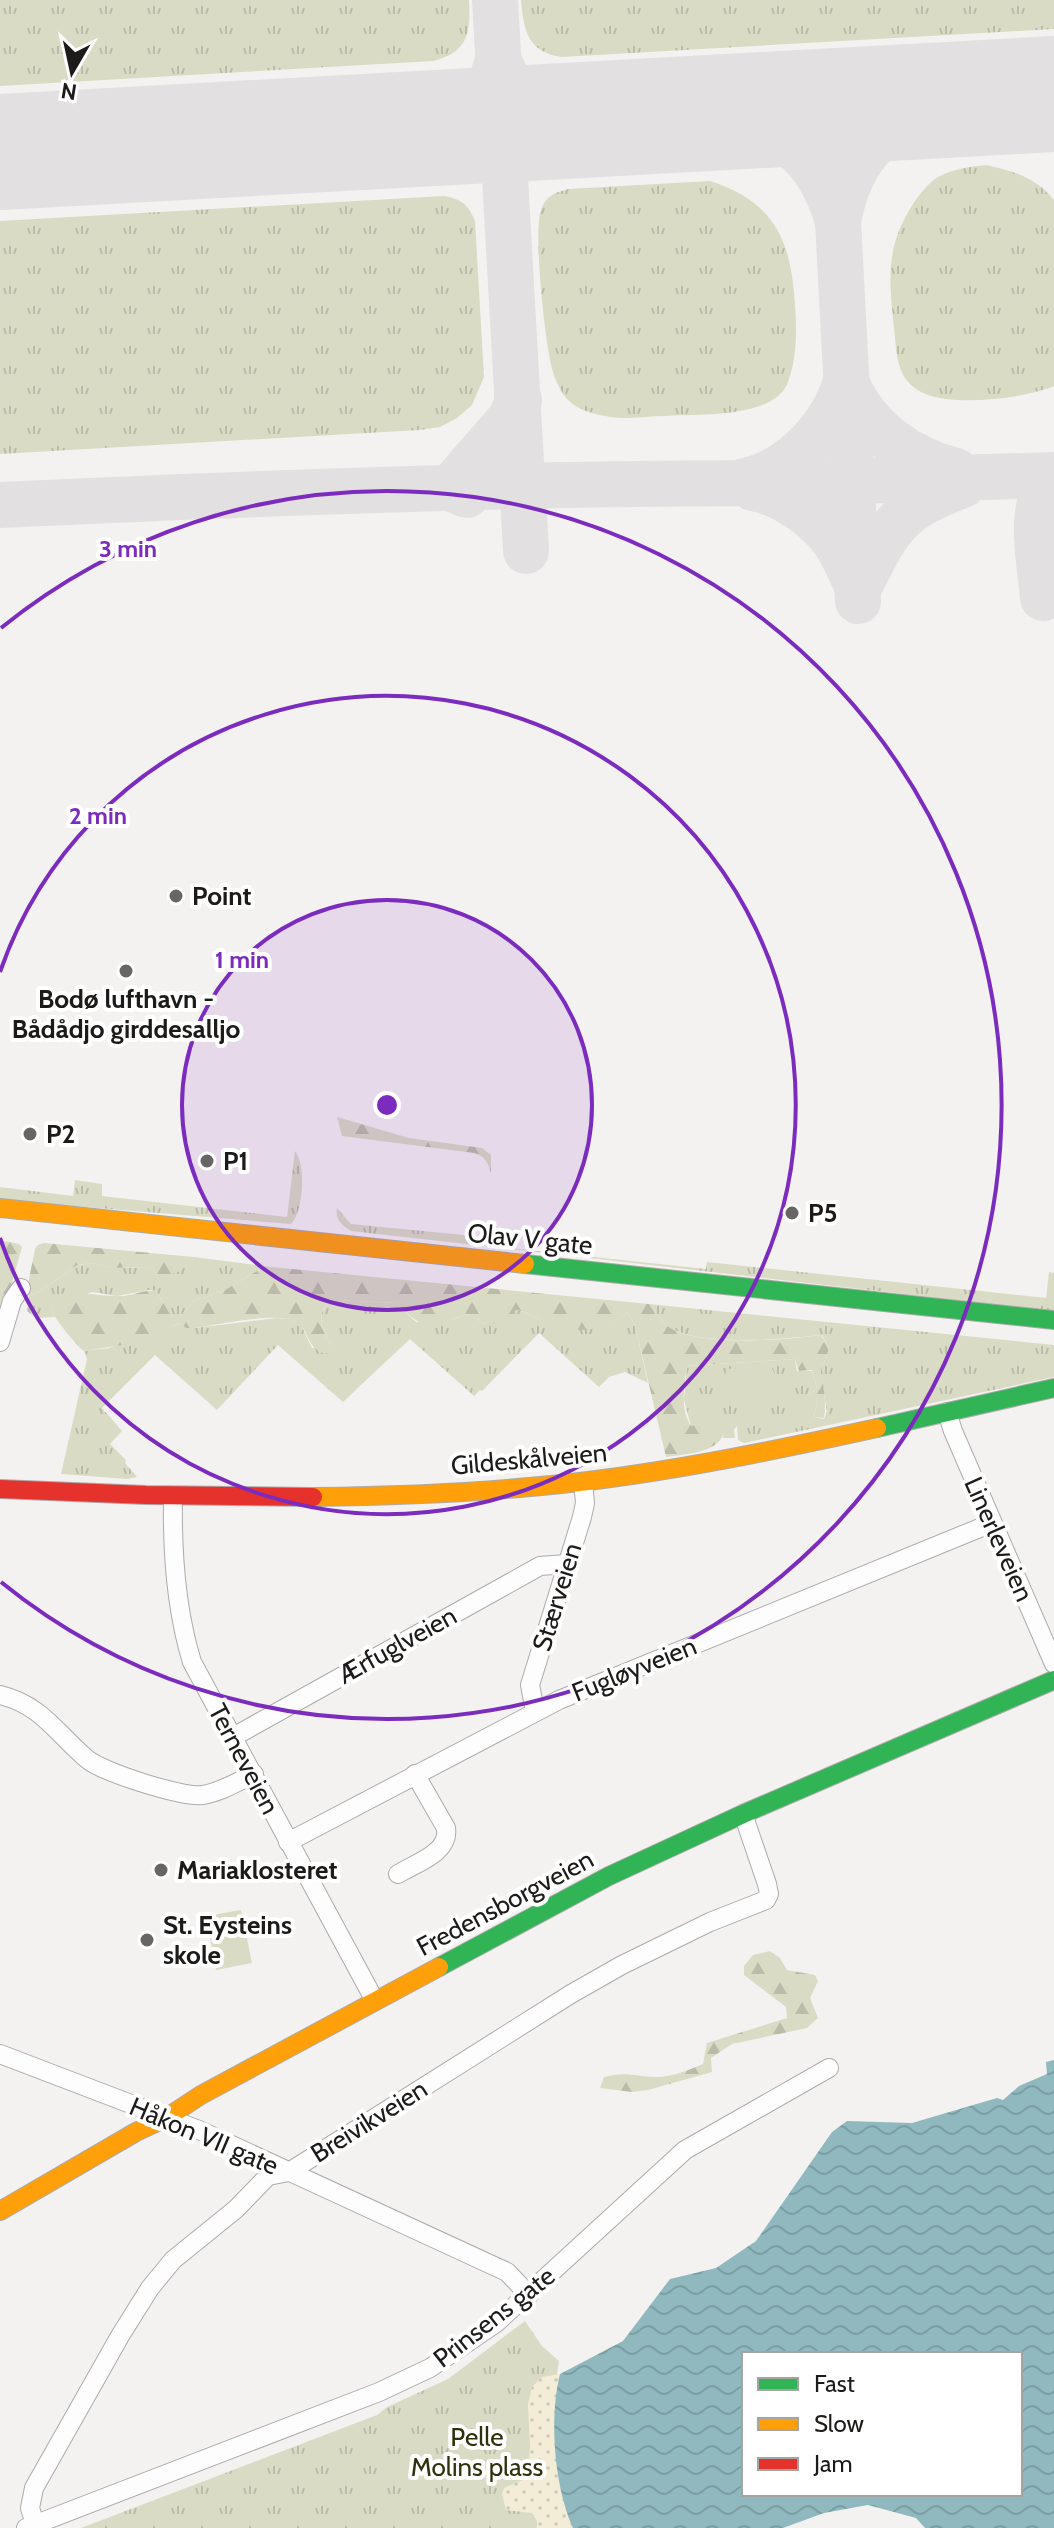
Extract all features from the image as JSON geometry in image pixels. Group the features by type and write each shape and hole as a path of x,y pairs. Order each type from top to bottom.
{"main road":[{"name":"Olav V gate","path":"0,1208 1054,1320"},
{"name":"Gildeskålveien","path":"0,1489 173,1498 442,1493 583,1482 732,1459 1054,1388"},
{"name":"Fredensborgveien","path":"0,2211 136,2132 166,2118 201,2095 609,1876 743,1814 1054,1680"}],"street":[{"path":"0,1342 12,1301 21,1288"},
{"name":"Linerleveien","path":"947,1412 1054,1664"},
{"name":"Stærveien","path":"535,1711 530,1685 582,1517 585,1503 583,1482"},
{"name":"Terneveien","path":"173,1498 176,1585 183,1632 192,1662 375,2001"},
{"name":"Fugløyveien","path":"288,1842 535,1711 992,1523"},
{"name":"Ærfuglveien","path":"233,1737 540,1566 566,1564"},
{"path":"0,1695 28,1705 47,1718 91,1763 150,1784 199,1796 218,1791 254,1774"},
{"path":"398,1874 440,1850 447,1835 415,1774"},
{"name":"Breivikveien","path":"30,2526 34,2488 120,2336 150,2288 173,2260 236,2209 268,2176 289,2172 583,1986 710,1922 766,1900 769,1894 767,1884 743,1814"},
{"name":"Håkon VII gate","path":"0,2054 199,2130 507,2272 529,2295"},
{"name":"Prinsens gate","path":"30,2526 379,2392 430,2368 496,2323 529,2295 685,2150 829,2068"}],"green space":[{"path":"0,0 469,0 469,22 465,40 460,46 433,61 0,86"},
{"path":"521,0 1054,0 1054,29 562,57 534,45 526,30"},
{"path":"986,165 1032,180 1054,200 1054,386 1004,398 945,399 916,389 901,369 891,294 893,249 904,220 931,182 949,172"},
{"path":"710,181 750,200 775,226 783,243 793,282 796,325 795,354 788,382 780,394 768,403 734,412 624,418 599,415 576,406 563,393 550,359 538,241 543,205 552,195 568,189"},
{"path":"444,196 463,203 475,221 484,377 472,405 457,418 440,427 420,430 0,454 0,221"},
{"path":"337,1117 409,1138 482,1148 491,1155 491,1173 486,1160 474,1153 342,1136"},
{"path":"295,1151 301,1166 302,1188 299,1209 291,1224 0,1200 0,1187 73,1196 75,1180 102,1184 102,1196 287,1217"},
{"path":"337,1208 351,1224 474,1236 473,1244 706,1269 707,1262 1046,1298 1049,1272 1054,1273 1054,1311 351,1231 338,1219"},
{"path":"0,1240 22,1247 0,1325"},
{"path":"44,1243 194,1257 179,1271 165,1276 159,1276 149,1267 112,1268 93,1263 77,1265 29,1296 27,1289 35,1249"},
{"path":"194,1257 272,1267 257,1271 223,1291 194,1301 180,1317 172,1317 156,1291 149,1290 117,1296 92,1292 51,1309 55,1317 36,1318 27,1311 29,1296 77,1265 93,1263 113,1268 149,1267 159,1276 164,1276 178,1271"},
{"path":"272,1267 649,1304 665,1324 696,1337 764,1340 821,1335 829,1347 820,1367 825,1399 824,1418 814,1417 817,1403 807,1398 817,1389 812,1370 799,1371 795,1359 687,1366 684,1405 691,1426 717,1423 724,1433 715,1445 707,1449 666,1457 635,1325 627,1312 599,1328 578,1330 556,1326 516,1310 507,1322 486,1324 467,1314 428,1325 415,1319 396,1303 334,1300 322,1314 325,1334 332,1345 332,1352 324,1354 313,1346 296,1322 276,1318 195,1328 186,1328 181,1323 172,1326 166,1338 84,1351 51,1310 63,1293 122,1296 156,1291 172,1317 180,1317 194,1301 223,1291 257,1271"},
{"path":"334,1300 396,1303 416,1322 454,1319 467,1314 486,1324 511,1316 516,1310 555,1325 577,1329 609,1324 627,1312 635,1325 648,1383 625,1372 609,1377 599,1387 539,1333 474,1396 410,1339 343,1402 278,1345 217,1410 155,1355 102,1408 122,1431 110,1444 137,1477 61,1474 87,1359 84,1351 109,1348 181,1323 195,1328 276,1318 291,1319 301,1325 312,1348 332,1345 321,1321 324,1309"},
{"path":"649,1304 1054,1345 1054,1377 744,1443 738,1440 737,1426 735,1438 723,1438 724,1433 705,1424 691,1426 684,1400 687,1366 795,1359 797,1371 812,1371 817,1389 807,1395 817,1403 814,1417 824,1419 827,1412 820,1367 829,1347 822,1335 740,1340 696,1336 678,1332 665,1324"},
{"path":"771,1366 776,1377 773,1397 729,1401 724,1389 726,1369"},
{"path":"241,1910 252,1963 216,1970 206,1916"},
{"path":"770,1951 780,1958 787,1970 815,1975 818,1981 810,1998 818,2018 807,2028 732,2044 711,2058 712,2072 648,2090 632,2092 600,2088 604,2077 613,2075 663,2077 686,2071 703,2064 707,2043 787,2018 786,2007 744,1975 744,1966 753,1955"},
{"name":"Pelle Molins plass","path":"525,2321 542,2346 559,2361 557,2374 573,2528 81,2528 377,2415 387,2407 448,2379"}],"sand":[{"path":"560,2374 567,2388 580,2528 537,2528 532,2513 506,2510 502,2494 504,2488 528,2478 528,2404 532,2387 542,2377"}],"water":[{"path":"1054,2060 1054,2528 925,2528 916,2518 868,2505 824,2513 783,2528 573,2528 561,2492 555,2452 555,2411 560,2374 623,2341 670,2279 716,2268 756,2241 832,2132 847,2121 912,2123 997,2098 1003,2100 1019,2086 1047,2074 1046,2062"}],"taxiway":[{"path":"495,0 526,551"},
{"path":"498,59 512,86 528,104 548,114 578,120"},
{"path":"426,128 454,120 474,107 489,87 498,59"},
{"path":"1000,97 1054,113"},
{"path":"858,601 838,221 852,176 874,144 905,120 946,100"},
{"path":"711,113 758,127 792,146 818,176 838,221"},
{"path":"745,481 779,467 809,444 831,414 846,381"},
{"path":"847,384 866,415 891,440 922,459 956,471"},
{"path":"467,495 450,488 510,419 519,400"},
{"path":"822,482 1054,475"},
{"path":"1043,598 1037,518 1045,488 1054,475"},
{"path":"0,505 455,488 853,481"},
{"path":"859,587 879,549 898,522 923,503 963,485"},
{"path":"753,488 776,495 819,524 835,542 855,581"}],"runway":[{"path":"0,152 1054,94"}],"traffic: fast":[{"path":"525,1264 1054,1320"},
{"path":"877,1428 1054,1388"},
{"path":"439,1967 609,1876 743,1814 1054,1680"}],"traffic: slow":[{"path":"0,1208 525,1264"},
{"path":"313,1497 451,1493 588,1481 733,1458 877,1428"},
{"path":"0,2211 136,2132 166,2118 201,2095 439,1967"}],"traffic: jam":[{"path":"0,1489 313,1497"}],"place":[{"name":"Point","path":"176,896"},
{"name":"Bodø lufthavn - Bådådjo girddesalljo","path":"126,971"},
{"name":"P2","path":"30,1134"},
{"name":"P1","path":"207,1161"},
{"name":"P5","path":"792,1213"},
{"name":"Mariaklosteret","path":"161,1870"},
{"name":"St. Eysteins skole","path":"147,1940"}]}
